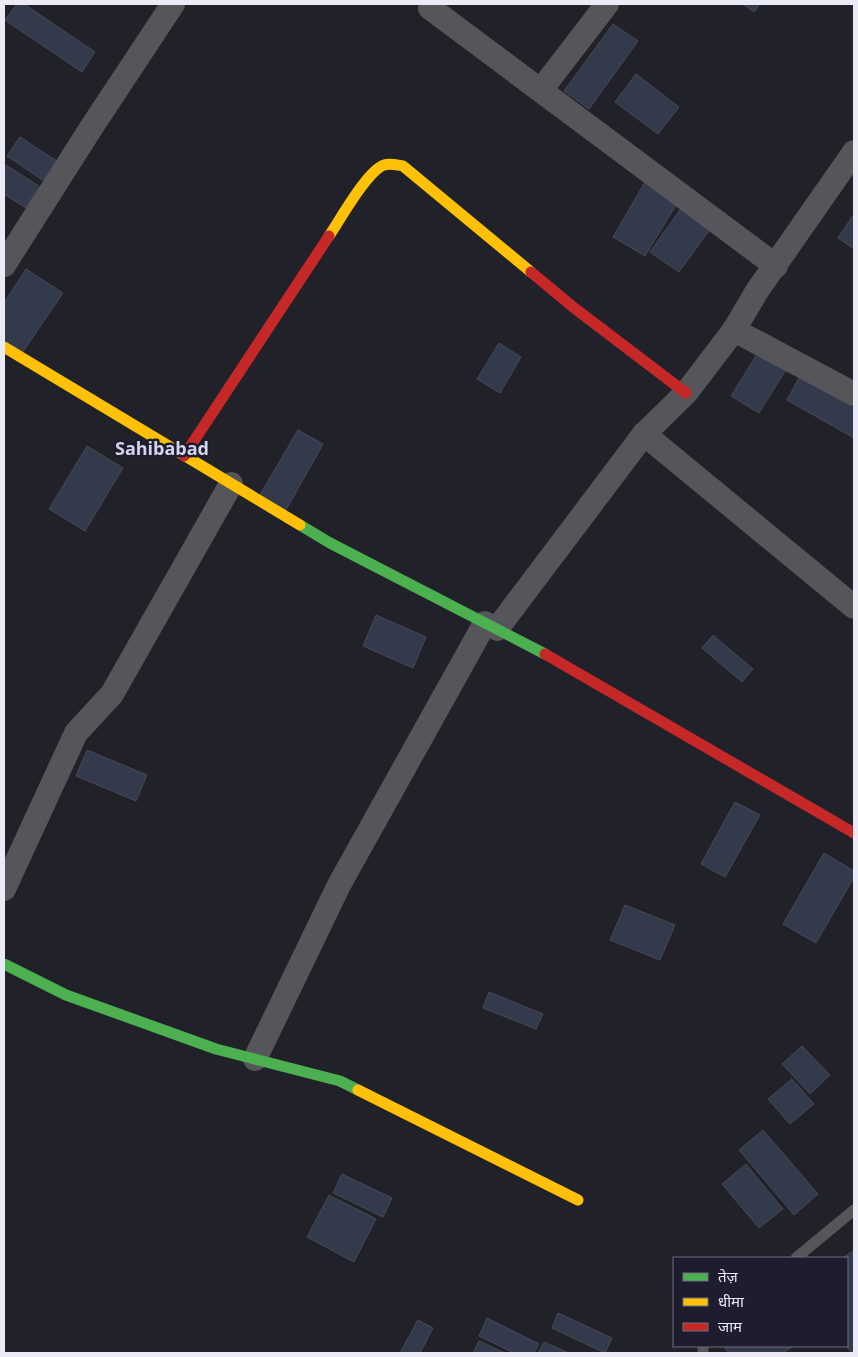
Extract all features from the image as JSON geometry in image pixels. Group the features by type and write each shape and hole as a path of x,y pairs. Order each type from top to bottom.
{"street":[{"path":"4,265 173,4"},
{"path":"541,90 608,4"},
{"path":"430,8 776,266"},
{"path":"255,1059 340,885 491,626 644,434 686,393 734,330 757,291 854,152"},
{"path":"184,456 370,175 379,166 390,163 403,166 573,307 686,393"},
{"path":"734,330 854,394"},
{"path":"4,347 330,543 531,646 854,833"},
{"path":"644,434 854,607"},
{"path":"4,889 76,734 112,694 231,484"},
{"path":"4,964 66,995 216,1049 340,1081 578,1200"}],"lane":[{"path":"797,1257 854,1210"}],"building":[{"path":"17,4 24,4 95,52 82,72 5,20"},
{"path":"743,4 760,4 754,12"},
{"path":"613,24 638,41 589,109 564,91"},
{"path":"636,74 679,107 658,134 615,102"},
{"path":"20,137 60,163 47,183 7,156"},
{"path":"4,164 39,186 26,208 4,194"},
{"path":"648,177 681,197 645,256 613,237"},
{"path":"682,207 711,228 679,272 650,252"},
{"path":"854,214 854,249 838,238"},
{"path":"26,269 63,293 22,353 4,341 4,303"},
{"path":"499,343 521,357 500,393 477,379"},
{"path":"759,351 787,368 759,413 731,396"},
{"path":"804,369 854,397 854,438 787,400"},
{"path":"298,430 323,444 286,510 260,495"},
{"path":"87,446 123,468 85,531 49,509"},
{"path":"376,615 426,637 413,668 363,646"},
{"path":"713,635 753,669 742,682 702,648"},
{"path":"87,750 147,775 136,801 76,776"},
{"path":"735,802 760,815 725,877 701,864"},
{"path":"824,853 854,871 854,877 816,943 783,924"},
{"path":"625,905 675,925 660,960 610,940"},
{"path":"489,992 543,1014 536,1029 483,1008"},
{"path":"802,1046 830,1075 810,1094 782,1064"},
{"path":"792,1079 814,1104 790,1124 768,1099"},
{"path":"763,1130 818,1194 794,1215 739,1150"},
{"path":"746,1164 783,1209 759,1228 722,1184"},
{"path":"342,1174 392,1198 383,1217 333,1193"},
{"path":"329,1195 376,1219 354,1262 307,1237"},
{"path":"854,1250 854,1353 847,1347 848,1257 844,1257"},
{"path":"558,1313 612,1338 605,1353 552,1328"},
{"path":"487,1318 539,1344 534,1353 514,1353 479,1336"},
{"path":"418,1320 433,1328 420,1353 400,1353"},
{"path":"479,1341 505,1353 473,1353"},
{"path":"544,1342 569,1353 538,1353"},
{"path":"724,1347 792,1347 783,1353 729,1353"}],"traffic: fast":[{"path":"300,525 330,543 545,654"},
{"path":"4,964 66,995 216,1049 340,1081 358,1090"}],"traffic: slow":[{"path":"329,236 370,176 384,165 398,165 403,166 531,272"},
{"path":"4,347 300,525"},
{"path":"358,1090 578,1200"}],"traffic: jam":[{"path":"184,456 329,236"},
{"path":"531,272 573,307 686,393"},
{"path":"545,654 854,833"}],"district":[{"name":"Sahibabad","path":"162,449"}]}
